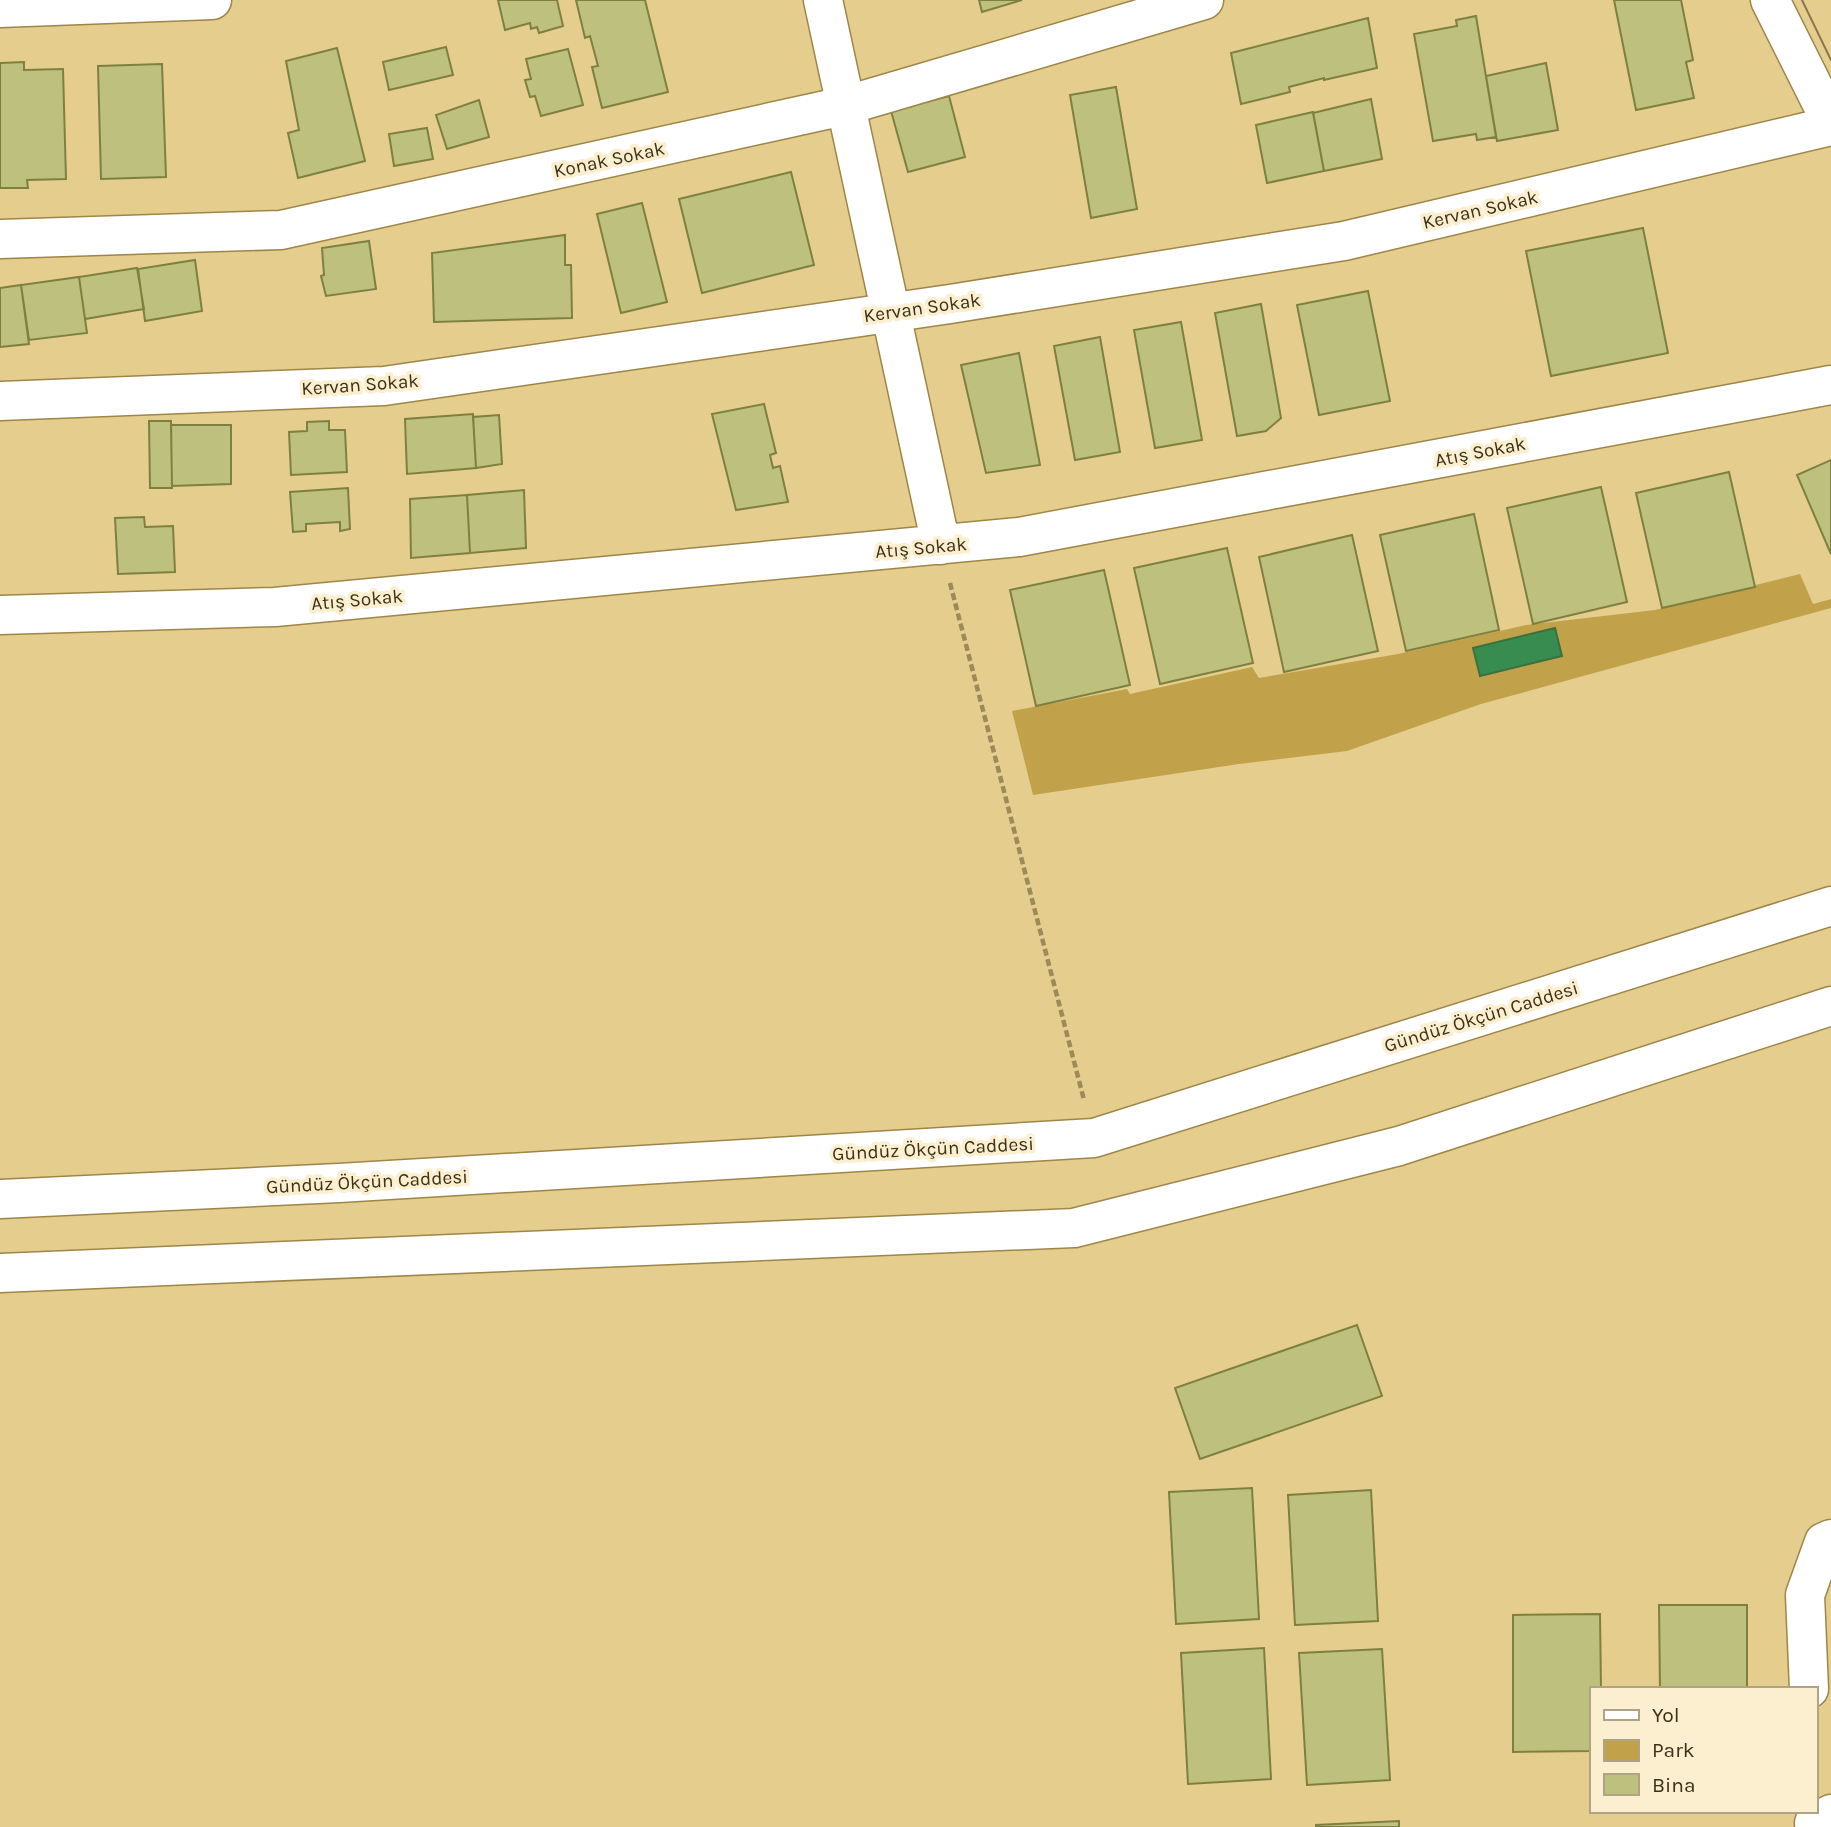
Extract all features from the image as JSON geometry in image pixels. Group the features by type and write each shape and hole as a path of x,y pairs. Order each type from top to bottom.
{"street":[{"path":"0,8 212,0"},
{"path":"823,0 941,545"},
{"name":"Konak Sokak","path":"0,239 281,230 844,106 1204,0"},
{"path":"1770,0 1831,124"},
{"name":"Kervan Sokak","path":"0,401 384,386 890,312 1344,240 1831,124"},
{"name":"Atış Sokak","path":"0,615 275,607 1033,535 1831,385"},
{"name":"Gündüz Ökçün Caddesi","path":"0,1199 339,1183 1094,1138 1831,906"},
{"path":"0,1273 1074,1228 1399,1146 1831,1006"},
{"path":"1809,1687 1805,1595 1825,1542 1831,1539"}],"path":[{"path":"941,545 1094,1138"}],"green space":[{"path":"1800,574 1813,604 1831,599 1831,608 1481,704 1347,751 1239,764 1033,795 1012,711 1127,689 1130,694 1252,667 1259,678 1398,654 1526,625 1655,610"}],"shaded area":[{"path":"1555,628 1562,656 1480,676 1473,648"}],"building":[{"path":"498,0 557,0 563,26 539,33 537,27 531,29 530,23 505,30"},
{"path":"576,0 645,0 668,92 602,108 592,67 598,66 590,36 585,38"},
{"path":"979,0 1022,0 982,12"},
{"path":"1614,0 1681,0 1693,60 1686,62 1694,98 1636,110"},
{"path":"1476,16 1496,137 1477,140 1476,134 1433,141 1414,34 1457,26 1456,20"},
{"path":"1368,18 1377,68 1289,87 1290,92 1241,104 1231,53"},
{"path":"446,47 453,75 389,90 383,62"},
{"path":"337,48 365,161 298,178 288,133 299,130 286,61"},
{"path":"568,49 583,105 541,116 535,96 530,97 525,80 531,79 526,59"},
{"path":"24,62 24,70 63,69 66,179 27,180 28,188 0,188 0,63"},
{"path":"1546,63 1558,130 1497,141 1486,76"},
{"path":"162,64 166,177 101,179 98,66"},
{"path":"1116,87 1137,209 1091,218 1070,95"},
{"path":"949,96 965,157 908,172 891,111"},
{"path":"1371,99 1382,159 1324,171 1313,113"},
{"path":"479,100 489,137 447,149 436,115"},
{"path":"1313,112 1324,171 1267,183 1256,125"},
{"path":"427,128 433,159 394,166 389,134"},
{"path":"791,172 814,265 702,293 679,199"},
{"path":"642,203 667,302 621,313 597,214"},
{"path":"1643,228 1668,353 1551,376 1526,251"},
{"path":"565,235 565,265 571,265 572,318 434,322 432,253"},
{"path":"369,241 376,289 326,296 321,276 324,275 322,248"},
{"path":"195,260 202,311 145,321 138,269"},
{"path":"137,268 144,309 85,319 79,277"},
{"path":"79,277 87,333 29,340 21,285"},
{"path":"21,285 29,344 0,347 0,288"},
{"path":"1368,291 1390,401 1319,415 1297,305"},
{"path":"1261,304 1281,418 1266,431 1237,436 1215,313"},
{"path":"1181,322 1202,440 1155,448 1134,330"},
{"path":"1100,337 1120,452 1075,460 1054,346"},
{"path":"1019,353 1040,465 986,473 961,365"},
{"path":"764,404 776,453 770,455 773,468 780,466 788,502 736,510 712,414"},
{"path":"473,414 476,468 407,474 405,419"},
{"path":"499,415 502,464 476,468 473,417"},
{"path":"149,421 171,421 172,488 150,488"},
{"path":"329,421 329,430 345,430 347,472 291,475 289,432 307,431 307,422"},
{"path":"171,425 231,425 231,484 172,486"},
{"path":"1831,460 1831,554 1797,475"},
{"path":"1729,472 1755,587 1662,608 1636,493"},
{"path":"1601,487 1627,602 1533,624 1507,508"},
{"path":"348,488 350,529 340,531 340,522 306,524 306,531 293,532 290,492"},
{"path":"524,490 526,548 470,553 467,495"},
{"path":"467,495 470,553 411,558 410,499"},
{"path":"1474,514 1499,630 1406,651 1380,535"},
{"path":"144,517 145,527 173,526 175,572 118,574 115,518"},
{"path":"1352,535 1378,651 1284,672 1259,557"},
{"path":"1227,548 1253,663 1160,684 1134,568"},
{"path":"1104,570 1130,685 1036,706 1010,590"},
{"path":"1357,1325 1382,1396 1200,1459 1175,1388"},
{"path":"1252,1488 1259,1619 1176,1624 1169,1492"},
{"path":"1371,1490 1378,1621 1295,1625 1288,1495"},
{"path":"1659,1605 1747,1605 1747,1687 1660,1687"},
{"path":"1600,1614 1601,1687 1590,1687 1590,1751 1513,1752 1513,1615"},
{"path":"1264,1648 1271,1779 1188,1784 1181,1653"},
{"path":"1382,1649 1390,1780 1307,1785 1299,1653"},
{"path":"1399,1821 1399,1827 1316,1827 1316,1825"}],"tram line":[{"path":"1802,0 1831,60"}]}
